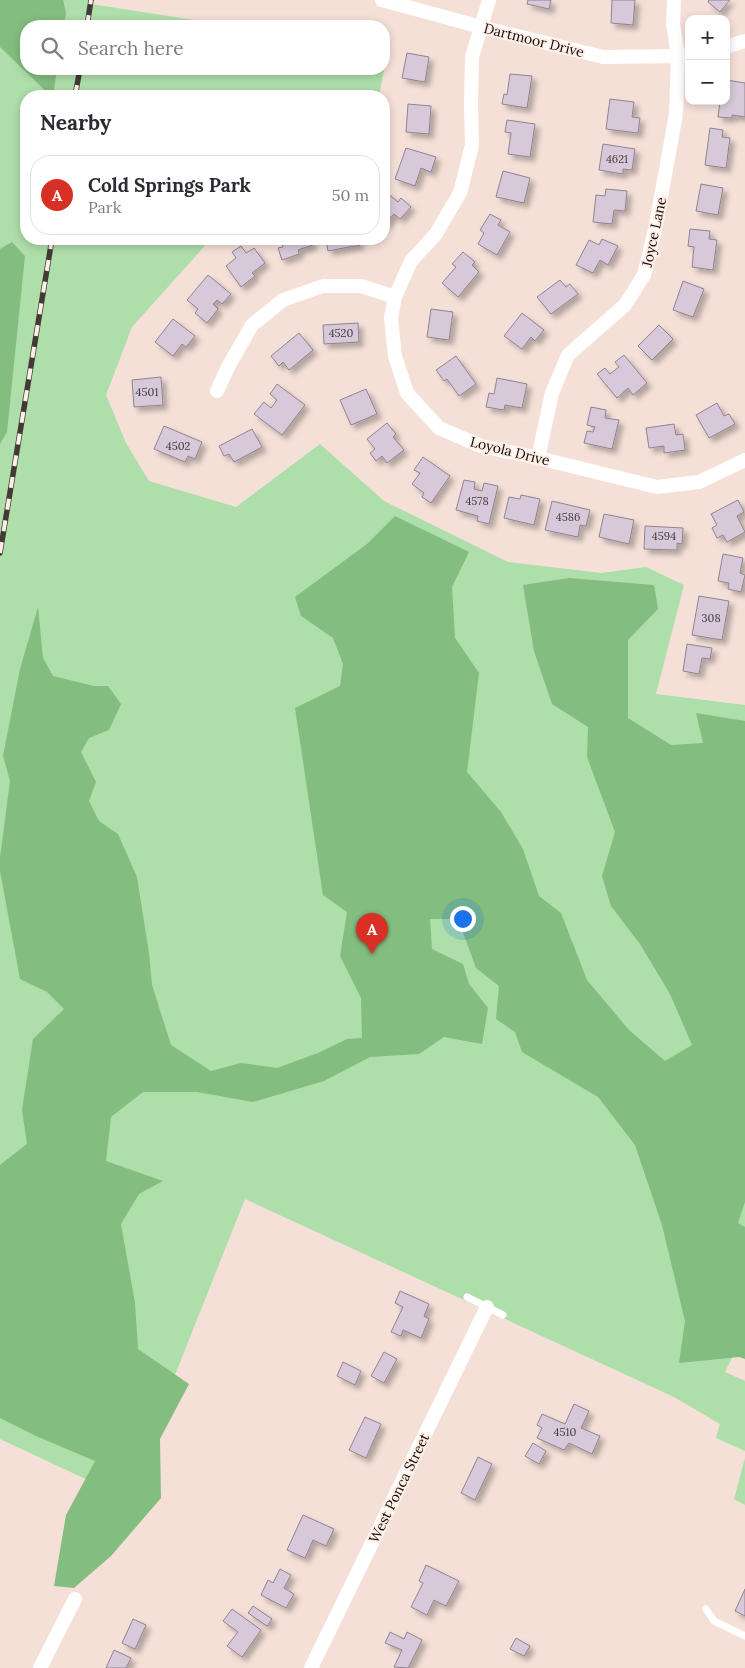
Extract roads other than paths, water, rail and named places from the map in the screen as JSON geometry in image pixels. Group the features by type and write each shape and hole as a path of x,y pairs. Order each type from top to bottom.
{"street":[{"name":"Dartmoor Drive","path":"382,0 603,57 683,55"},
{"name":"Loyola Drive","path":"489,0 472,58 472,145 460,193 435,235 411,261 395,297 390,318 395,356 407,393 439,428 481,446 657,487 699,482 745,460"},
{"name":"Joyce Lane","path":"538,458 552,393 568,354 624,305 644,275 655,230 676,114 683,55 673,24 674,0"},
{"path":"730,46 745,41"},
{"path":"217,391 228,367 252,325 283,300 323,286 361,286 395,297"},
{"name":"West Ponca Street","path":"311,1668 487,1307"},
{"path":"40,1668 75,1599"}],"lane":[{"path":"467,1298 503,1315"},
{"path":"706,1609 714,1620 745,1636"}],"railway":[{"path":"88,20 91,0"},
{"path":"76,90 79,75"},
{"path":"0,553 51,245"}],"place":[{"name":"Cold Springs Park","path":"372,954"}]}
